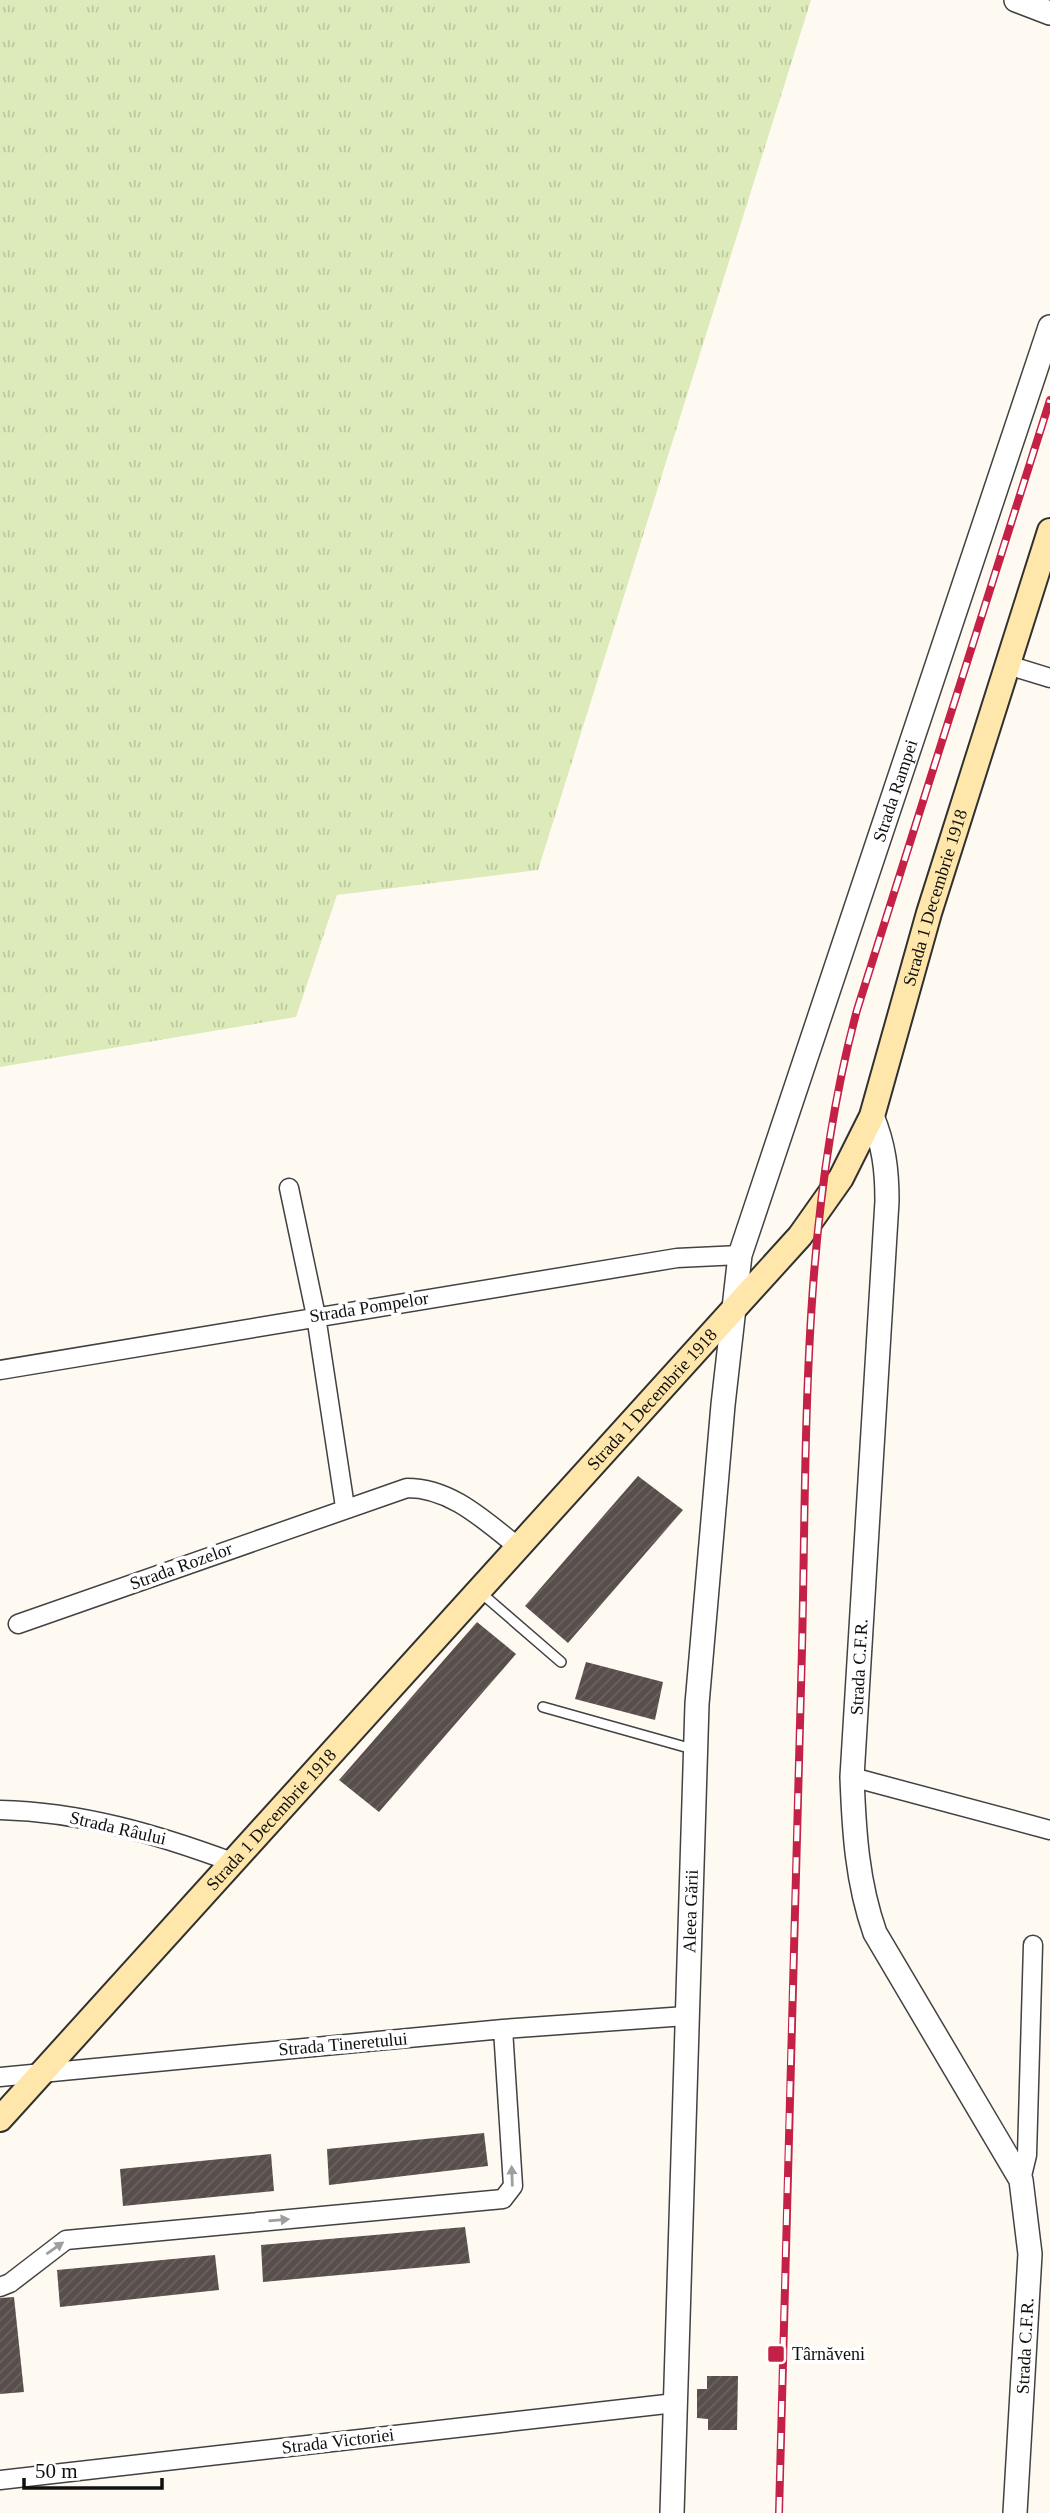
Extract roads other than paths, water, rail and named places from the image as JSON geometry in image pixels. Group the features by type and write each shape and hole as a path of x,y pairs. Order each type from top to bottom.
{"main road":[{"name":"Strada 1 Decembrie 1918","path":"0,2119 732,1310 819,1211 841,1178 872,1116 929,913 1050,531"}],"street":[{"path":"1016,0 1050,13"},
{"name":"Strada Rampei","path":"732,1310 740,1255 1050,327"},
{"path":"1008,665 1050,678"},
{"name":"Strada C.F.R.","path":"872,1116 883,1142 887,1201 852,1777 858,1871 864,1902 875,1933 1021,2180"},
{"path":"289,1188 316,1315 345,1507"},
{"name":"Strada Pompelor","path":"0,1370 316,1315 677,1258 740,1255"},
{"name":"Aleea Gării","path":"672,2513 695,1750 704,1614 732,1310"},
{"name":"Strada Rozelor","path":"18,1624 391,1492 422,1488 456,1500 517,1546"},
{"path":"852,1777 1050,1830"},
{"name":"Strada Râului","path":"0,1810 95,1819 171,1839 232,1862"},
{"name":"Strada C.F.R.","path":"1015,2513 1030,2254 1021,2180 1027,2155 1033,1945"},
{"name":"Strada Tineretului","path":"0,2077 503,2029 686,2016"},
{"path":"0,2287 10,2283 66,2240 503,2199 513,2186 503,2029"},
{"name":"Strada Victoriei","path":"0,2480 676,2403"}],"lane":[{"path":"478,1590 561,1662"},
{"path":"543,1707 695,1750"}],"railway":[{"path":"779,2513 807,1408 810,1327 825,1167 857,1010 1050,400"}],"place":[{"name":"Târnăveni","path":"776,2354"}]}
